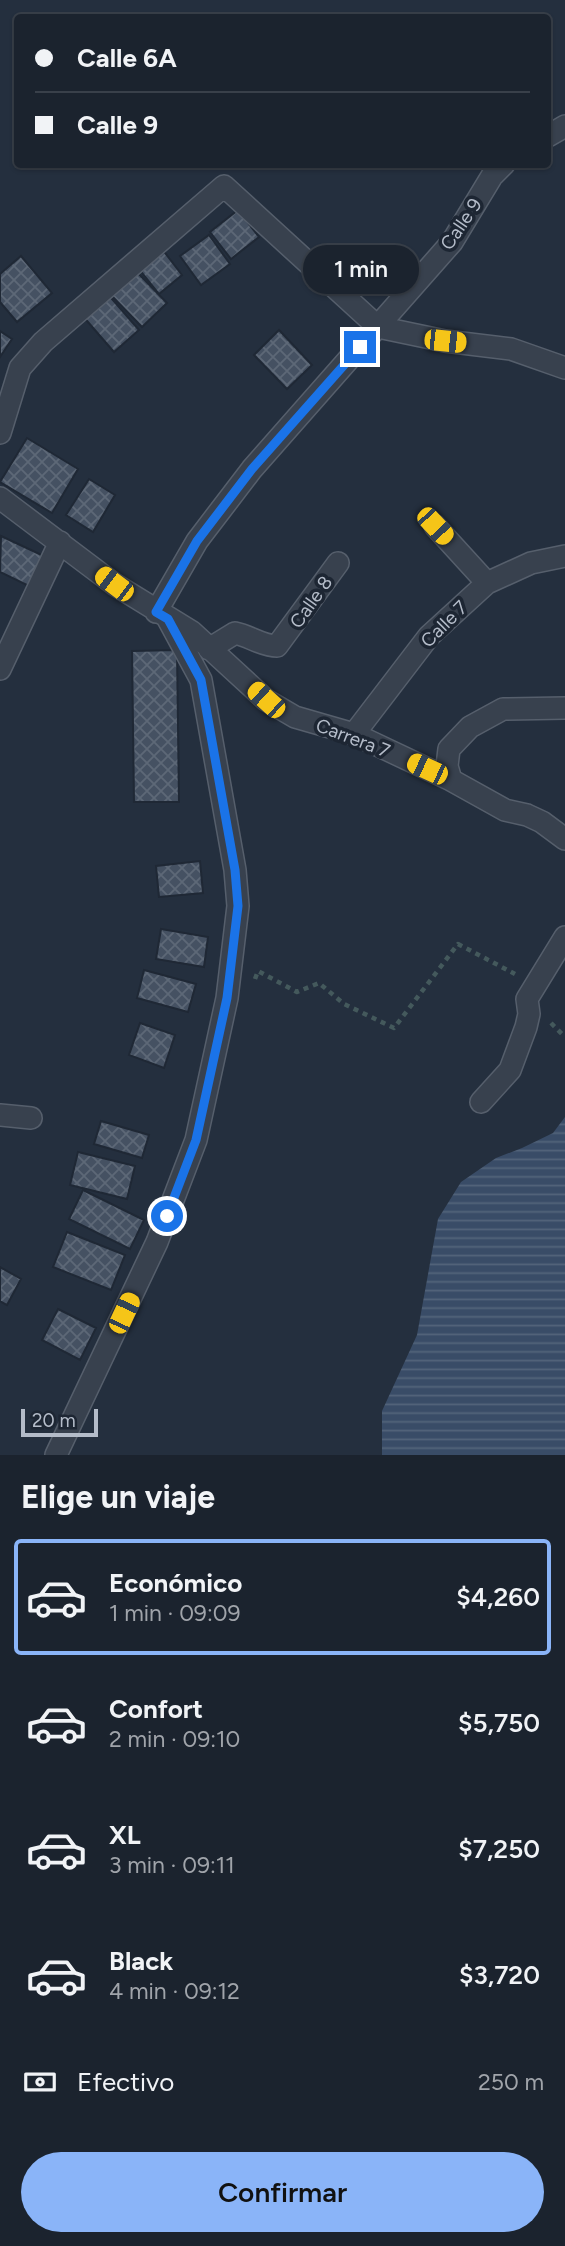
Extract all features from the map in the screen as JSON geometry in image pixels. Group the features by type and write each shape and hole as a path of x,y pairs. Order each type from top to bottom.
{"street":[{"name":"Calle 9","path":"162,615 197,541 252,469 452,242 492,176 500,168"},
{"path":"0,433 20,368 43,342 224,186 378,327 445,341 511,349 565,368"},
{"name":"Carrera 7","path":"0,498 114,584 192,632 266,700 295,717 354,734 451,780 505,810 542,822 565,839"},
{"path":"435,526 487,583"},
{"path":"0,669 60,542"},
{"name":"Calle 7","path":"354,734 429,636 487,583 531,563 565,556"},
{"name":"Calle 8","path":"209,649 235,633 249,636 267,646 277,646 338,563"},
{"path":"56,1455 157,1242 196,1140 227,998 238,906 235,870 201,680 162,615"},
{"path":"451,780 447,766 449,749 470,727 503,709 565,708"},
{"path":"481,1102 510,1070 526,1027 529,1014 527,999 565,937"},
{"path":"0,1115 31,1118"}],"path":[{"path":"252,984 258,971 296,992 319,983 344,1004 394,1028 458,944 516,974 527,999 562,1034"}],"water":[{"path":"565,1117 565,1455 382,1455 382,1411 417,1335 438,1219 461,1182 496,1158 553,1133"}],"building":[{"path":"238,210 259,237 231,259 210,232"},
{"path":"209,235 230,264 201,285 180,256"},
{"path":"159,245 182,275 159,294 135,264"},
{"path":"21,256 52,293 17,322 0,302 0,274"},
{"path":"132,267 167,303 142,327 107,291"},
{"path":"106,292 139,330 114,352 81,314"},
{"path":"279,330 312,365 287,389 254,355"},
{"path":"0,331 12,339 0,357"},
{"path":"27,438 78,469 52,513 0,482"},
{"path":"89,479 115,495 93,532 66,515"},
{"path":"1,536 48,558 33,588 0,572"},
{"path":"177,650 179,802 134,802 132,651"},
{"path":"200,861 203,893 159,897 156,866"},
{"path":"161,929 208,937 204,967 156,959"},
{"path":"144,970 196,984 188,1012 137,998"},
{"path":"140,1023 175,1035 164,1068 129,1055"},
{"path":"101,1121 149,1135 142,1158 94,1144"},
{"path":"78,1152 135,1166 127,1199 70,1185"},
{"path":"83,1190 144,1220 130,1249 69,1219"},
{"path":"67,1232 125,1255 111,1290 53,1267"},
{"path":"0,1267 21,1279 7,1305 0,1301"},
{"path":"58,1309 96,1328 80,1360 42,1340"}],"route":[{"path":"167,1216 196,1140 227,998 238,906 235,870 201,680 180,637 168,619 156,612 197,541 252,469 360,347"}]}
